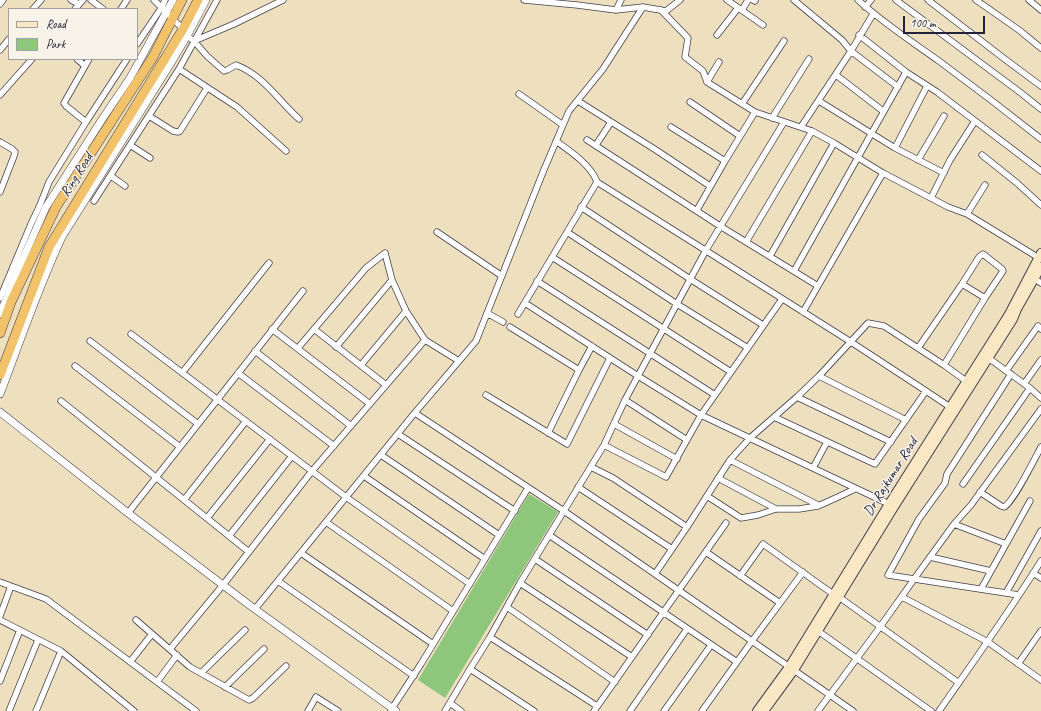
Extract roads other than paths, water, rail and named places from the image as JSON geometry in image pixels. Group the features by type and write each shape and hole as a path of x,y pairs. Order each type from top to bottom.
{"highway":[{"name":"Ring Road","path":"0,333 11,302 56,207 153,57 167,13 182,0"},
{"name":"Ring Road","path":"0,375 49,247 185,32 198,0"}],"main road":[{"name":"Dr Rajkumar Road","path":"764,711 985,357 1040,255"},
{"name":"Dr Rajkumar Road","path":"952,409 966,382 1013,319 1017,309 1038,281 1041,267"},
{"name":"Dr Rajkumar Road","path":"757,711 818,631 836,596"}],"street":[{"path":"0,4 3,0"},
{"path":"34,8 41,0"},
{"path":"71,0 81,2"},
{"path":"91,0 102,8"},
{"path":"154,0 207,56 224,71 236,65 245,68 274,92 289,110 299,119"},
{"path":"165,0 167,13"},
{"path":"0,314 46,207 130,78 173,0"},
{"path":"0,394 45,277 62,238 156,88 185,32 206,0"},
{"path":"94,201 179,69 217,0"},
{"path":"194,41 234,24 283,0"},
{"path":"524,0 616,10 643,7 666,11 680,0"},
{"path":"616,10 620,0"},
{"path":"727,0 763,25"},
{"path":"717,35 748,0"},
{"path":"794,0 842,40 851,51 898,87"},
{"path":"858,0 873,14 992,100 1041,139"},
{"path":"865,7 871,0"},
{"path":"896,0 1041,109"},
{"path":"928,0 1041,86"},
{"path":"976,0 1019,30 1041,48"},
{"path":"1029,0 1041,10"},
{"path":"255,609 415,413 476,342 569,111 603,69 643,7"},
{"path":"661,10 688,38 685,57 703,71 707,82 756,112 812,131 883,173 948,207 967,214 1040,255"},
{"path":"138,43 167,13"},
{"path":"801,127 836,75 873,14"},
{"path":"859,35 906,72 937,92 1041,171"},
{"path":"0,50 8,40"},
{"path":"742,104 784,40"},
{"path":"772,118 809,59"},
{"path":"0,95 31,60"},
{"path":"77,60 85,66"},
{"path":"86,122 64,103 88,60"},
{"path":"0,298 49,182 126,60"},
{"path":"707,82 719,62"},
{"path":"179,69 237,107 286,151"},
{"path":"794,271 906,72"},
{"path":"836,75 883,111"},
{"path":"895,148 927,86"},
{"path":"149,116 173,131 178,132 207,88"},
{"path":"519,94 563,125"},
{"path":"578,101 710,186"},
{"path":"818,101 895,148 944,173"},
{"path":"690,102 740,136"},
{"path":"697,210 740,136 756,112"},
{"path":"918,160 944,116"},
{"path":"931,198 950,160 975,121"},
{"path":"596,145 611,122"},
{"path":"445,711 490,637 534,559 604,445 625,400 706,250 784,122"},
{"path":"671,127 725,161"},
{"path":"746,242 812,131"},
{"path":"588,140 720,226 818,286"},
{"path":"556,141 574,154 588,167 595,176 597,182 851,342 952,409"},
{"path":"0,142 15,152 0,192"},
{"path":"770,256 834,144"},
{"path":"130,145 150,158"},
{"path":"982,155 1017,183 1041,205"},
{"path":"57,169 70,170"},
{"path":"804,312 883,173"},
{"path":"111,176 125,186"},
{"path":"518,314 597,182"},
{"path":"967,214 985,185"},
{"path":"582,207 690,279 763,325"},
{"path":"437,232 502,276"},
{"path":"567,232 677,304 748,348"},
{"path":"298,348 366,268 385,253 392,280 406,311 425,340 459,361"},
{"path":"918,348 979,257 983,254 1003,271 944,365"},
{"path":"552,257 731,372"},
{"path":"182,373 269,263"},
{"path":"336,347 392,280"},
{"path":"537,281 715,395"},
{"path":"962,284 985,298"},
{"path":"128,513 303,290"},
{"path":"604,445 666,477 701,415 782,299"},
{"path":"524,303 701,415 892,505"},
{"path":"361,365 406,311"},
{"path":"487,313 503,322"},
{"path":"655,574 730,460 750,438 819,376 868,323 884,326 944,365 966,382"},
{"path":"1019,595 888,575 920,519 945,483 947,474 1008,373 1038,326 1041,329"},
{"path":"510,327 579,370"},
{"path":"272,329 370,404"},
{"path":"314,329 386,385"},
{"path":"131,334 346,497 470,584"},
{"path":"170,649 249,552 312,471 425,340"},
{"path":"90,341 198,424"},
{"path":"548,433 592,346"},
{"path":"255,351 351,426"},
{"path":"985,357 1030,388 1041,398"},
{"path":"486,395 567,444 610,358"},
{"path":"1024,384 1041,360"},
{"path":"75,366 180,447"},
{"path":"238,373 334,446"},
{"path":"819,376 906,420"},
{"path":"963,484 1030,388"},
{"path":"774,417 875,464 926,391"},
{"path":"797,397 891,442"},
{"path":"625,400 687,440"},
{"path":"61,401 249,552"},
{"path":"818,711 954,524 980,492 1041,409"},
{"path":"0,412 222,585 393,710 528,488"},
{"path":"415,413 564,511 853,711"},
{"path":"184,500 246,421"},
{"path":"614,424 677,459"},
{"path":"398,434 515,511"},
{"path":"207,518 270,439"},
{"path":"812,468 827,442"},
{"path":"980,492 1001,506 1007,506 1041,447"},
{"path":"381,455 499,535"},
{"path":"229,536 292,456"},
{"path":"730,460 818,506"},
{"path":"591,467 613,478 687,527"},
{"path":"364,476 485,559"},
{"path":"718,478 776,509"},
{"path":"578,487 672,549"},
{"path":"707,496 742,518 776,509 799,509 818,506 855,488"},
{"path":"981,589 1030,502"},
{"path":"326,522 453,611"},
{"path":"490,637 595,709 664,613 726,522"},
{"path":"954,524 1006,544"},
{"path":"1006,593 1041,531"},
{"path":"549,536 737,662"},
{"path":"740,576 763,544 959,683"},
{"path":"706,552 780,603"},
{"path":"301,553 434,644"},
{"path":"930,557 991,571"},
{"path":"534,559 648,635"},
{"path":"939,711 988,642 1041,561"},
{"path":"702,711 752,640 803,572"},
{"path":"1033,573 1041,578"},
{"path":"278,581 414,676"},
{"path":"0,582 46,599 196,711"},
{"path":"520,583 632,657"},
{"path":"0,616 11,586"},
{"path":"902,597 988,642 1041,680"},
{"path":"506,607 614,682"},
{"path":"0,620 61,651 134,711"},
{"path":"136,620 190,667 249,700 253,698 286,666"},
{"path":"630,711 687,629"},
{"path":"0,681 20,630"},
{"path":"200,673 245,630"},
{"path":"818,631 931,711"},
{"path":"1018,664 1041,632"},
{"path":"130,662 152,634"},
{"path":"9,711 38,640"},
{"path":"664,711 711,645"},
{"path":"225,687 264,649"},
{"path":"36,711 61,651"},
{"path":"157,682 177,655"},
{"path":"470,669 534,711"},
{"path":"308,711 316,697 338,711"},
{"path":"450,703 461,711"}]}
